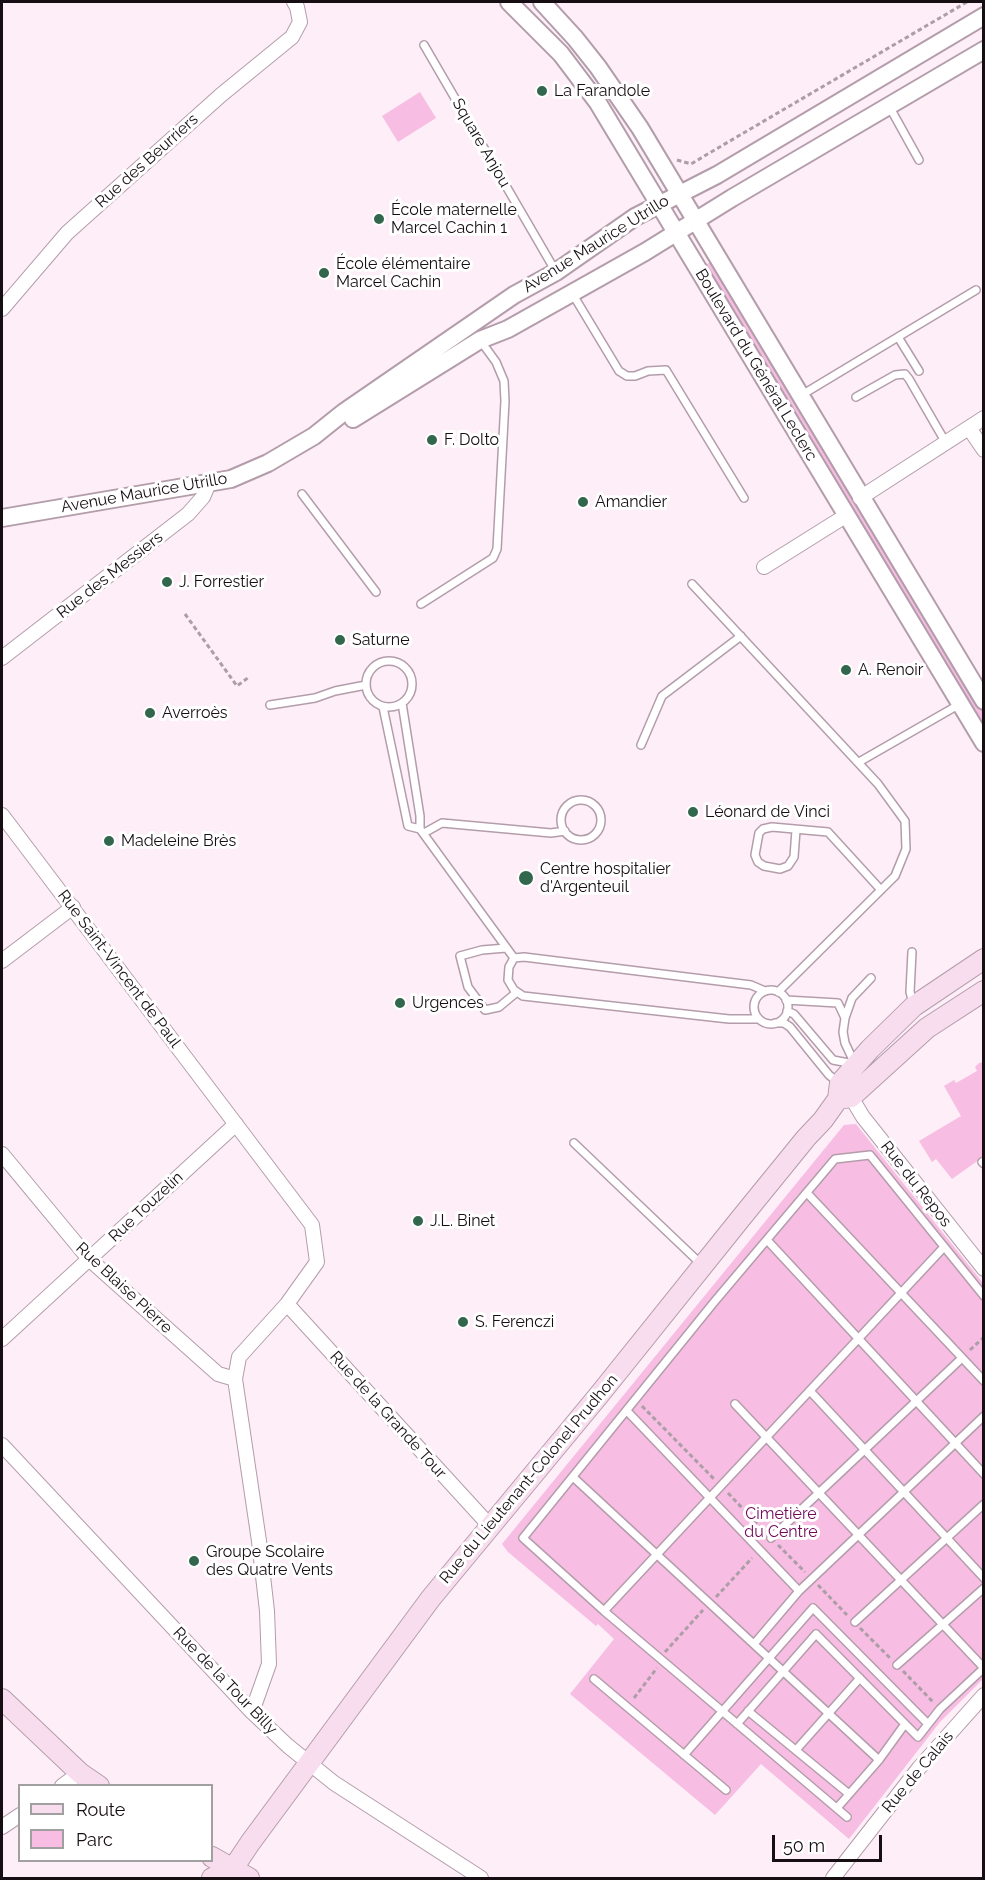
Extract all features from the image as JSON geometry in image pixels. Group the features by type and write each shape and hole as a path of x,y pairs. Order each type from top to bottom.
{"main road":[{"name":"Rue du Lieutenant-Colonel Prudhon","path":"237,1876 309,1764 431,1598 823,1120 843,1093 856,1065 914,1006 984,959"},
{"name":"Rue du Lieutenant-Colonel Prudhon","path":"843,1093 870,1079 927,1028 984,991"},
{"path":"914,1006 927,1028"},
{"path":"2,1699 80,1773 97,1784"},
{"path":"213,1858 237,1876"},
{"path":"212,1878 237,1876"}],"street":[{"name":"Rue des Beurriers","path":"2,309 67,233 221,95 292,37 300,22 294,2"},
{"name":"Boulevard du Général Leclerc","path":"509,2 543,34 582,80 598,103 984,743"},
{"name":"Boulevard du Général Leclerc","path":"542,2 598,67 640,128 860,498 984,701"},
{"name":"Avenue Maurice Utrillo","path":"314,436 344,412 505,301 556,272 635,218 717,175 984,16"},
{"name":"Avenue Maurice Utrillo","path":"2,518 231,479 249,471 314,436 354,418 480,340 508,329 572,293 984,50"},
{"path":"860,498 984,418"},
{"path":"969,428 984,450"},
{"name":"Rue des Messiers","path":"2,658 188,514 203,497 208,483"},
{"path":"764,567 847,514"},
{"name":"Rue Saint-Vincent de Paul","path":"2,815 312,1226 317,1262 287,1304 239,1357 235,1379"},
{"path":"2,961 73,907"},
{"name":"Rue du Repos","path":"843,1093 981,1260"},
{"name":"Rue Touzelin","path":"2,1339 236,1124"},
{"name":"Rue Blaise Pierre","path":"2,1154 89,1259 218,1374 235,1379"},
{"name":"Rue de la Grande Tour","path":"287,1304 490,1526"},
{"path":"235,1379 267,1611 269,1664 252,1712"},
{"name":"Rue de la Tour Billy","path":"2,1445 252,1712 309,1764 334,1783 481,1878"},
{"name":"Rue de Calais","path":"833,1878 919,1768 984,1695"},
{"path":"64,1784 80,1773"},
{"path":"2,1827 18,1816"}],"lane":[{"name":"Square Anjou","path":"424,45 556,272"},
{"path":"889,106 919,160"},
{"path":"800,396 976,290"},
{"path":"572,293 619,371 627,376 635,376 648,371 666,370 744,498"},
{"path":"898,337 919,371"},
{"path":"421,604 494,558 497,549 505,401 504,381 496,362 480,340"},
{"path":"856,397 895,375 905,374 946,442"},
{"path":"302,494 376,592"},
{"path":"692,584 878,783 905,821 906,849 896,876 778,992"},
{"path":"641,745 662,696 741,636"},
{"path":"390,660 399,662 407,669 412,677 412,687 409,696 402,703 393,707 383,706 374,702 368,695 367,675 372,667 390,660"},
{"path":"270,705 315,698 335,691 366,685"},
{"path":"402,703 422,831 514,958"},
{"path":"859,762 960,704"},
{"path":"383,706 408,826 422,831 442,823 551,832 565,831"},
{"path":"575,801 589,801 599,810 601,824 594,836 580,841 567,835 565,831 561,823 564,809 575,801"},
{"path":"796,830 794,857 788,866 780,869 764,866 758,862 755,855 759,834 764,829 772,827 828,832 881,890"},
{"path":"506,948 482,950 460,956 468,987 485,1010 499,1006 517,992"},
{"path":"912,952 910,992 914,1006"},
{"path":"514,958 524,957 751,985 765,991 778,992 786,1000 785,1016 775,1023"},
{"path":"514,958 509,967 508,980 522,996 729,1019 759,1019 770,1024 784,1023 790,1027 843,1093"},
{"path":"870,1079 850,1056 845,1042 845,1018 852,998 871,978"},
{"path":"759,1019 754,1004 765,991"},
{"path":"786,1000 838,1003 845,1018"},
{"path":"787,1011 794,1014 833,1060 856,1065"},
{"path":"574,1143 703,1266"},
{"path":"847,1817 604,1611 523,1538 835,1159 870,1155 984,1296"},
{"path":"807,1193 984,1381"},
{"path":"767,1240 984,1474"},
{"path":"604,1611 944,1247"},
{"path":"771,1538 962,1358"},
{"path":"810,1391 984,1578"},
{"path":"735,1404 984,1668 940,1709 918,1737 816,1634 782,1670 737,1724"},
{"path":"627,1412 799,1591"},
{"path":"754,1644 812,1578 984,1416"},
{"path":"573,1477 879,1760"},
{"path":"855,1622 984,1504"},
{"path":"897,1665 984,1588"},
{"path":"684,1755 813,1608 928,1724"},
{"path":"796,1750 860,1678"},
{"path":"594,1679 726,1791"},
{"path":"748,1711 849,1794"},
{"path":"837,1808 879,1760 905,1724"}],"path":[{"path":"678,160 691,164 967,2"},
{"path":"186,614 237,686 249,677"},
{"path":"962,1358 984,1337"},
{"path":"636,1400 940,1709"},
{"path":"627,1707 656,1670 659,1658 759,1550"}],"green space":[{"path":"420,92 436,118 398,142 382,116"},
{"path":"712,261 983,710 983,733 702,267"},
{"path":"983,1062 983,1157 952,1179 936,1159 932,1162 919,1141 961,1116 944,1086 954,1080 956,1083 977,1071 975,1067"},
{"name":"Cimetière du Centre","path":"856,1124 983,1283 984,1678 940,1722 849,1839 761,1764 715,1815 570,1694 614,1639 508,1552 502,1544 844,1125"}],"place":[{"name":"La Farandole","path":"542,91"},
{"name":"École maternelle Marcel Cachin 1","path":"379,219"},
{"name":"École élémentaire Marcel Cachin","path":"324,273"},
{"name":"F. Dolto","path":"432,440"},
{"name":"Amandier","path":"583,502"},
{"name":"J. Forrestier","path":"167,582"},
{"name":"Saturne","path":"340,640"},
{"name":"A. Renoir","path":"846,670"},
{"name":"Averroès","path":"150,713"},
{"name":"Léonard de Vinci","path":"693,812"},
{"name":"Madeleine Brès","path":"109,841"},
{"name":"Centre hospitalier d'Argenteuil","path":"526,878"},
{"name":"Urgences","path":"400,1003"},
{"name":"J.L. Binet","path":"418,1221"},
{"name":"S. Ferenczi","path":"463,1322"},
{"name":"Groupe Scolaire des Quatre Vents","path":"194,1561"}]}
